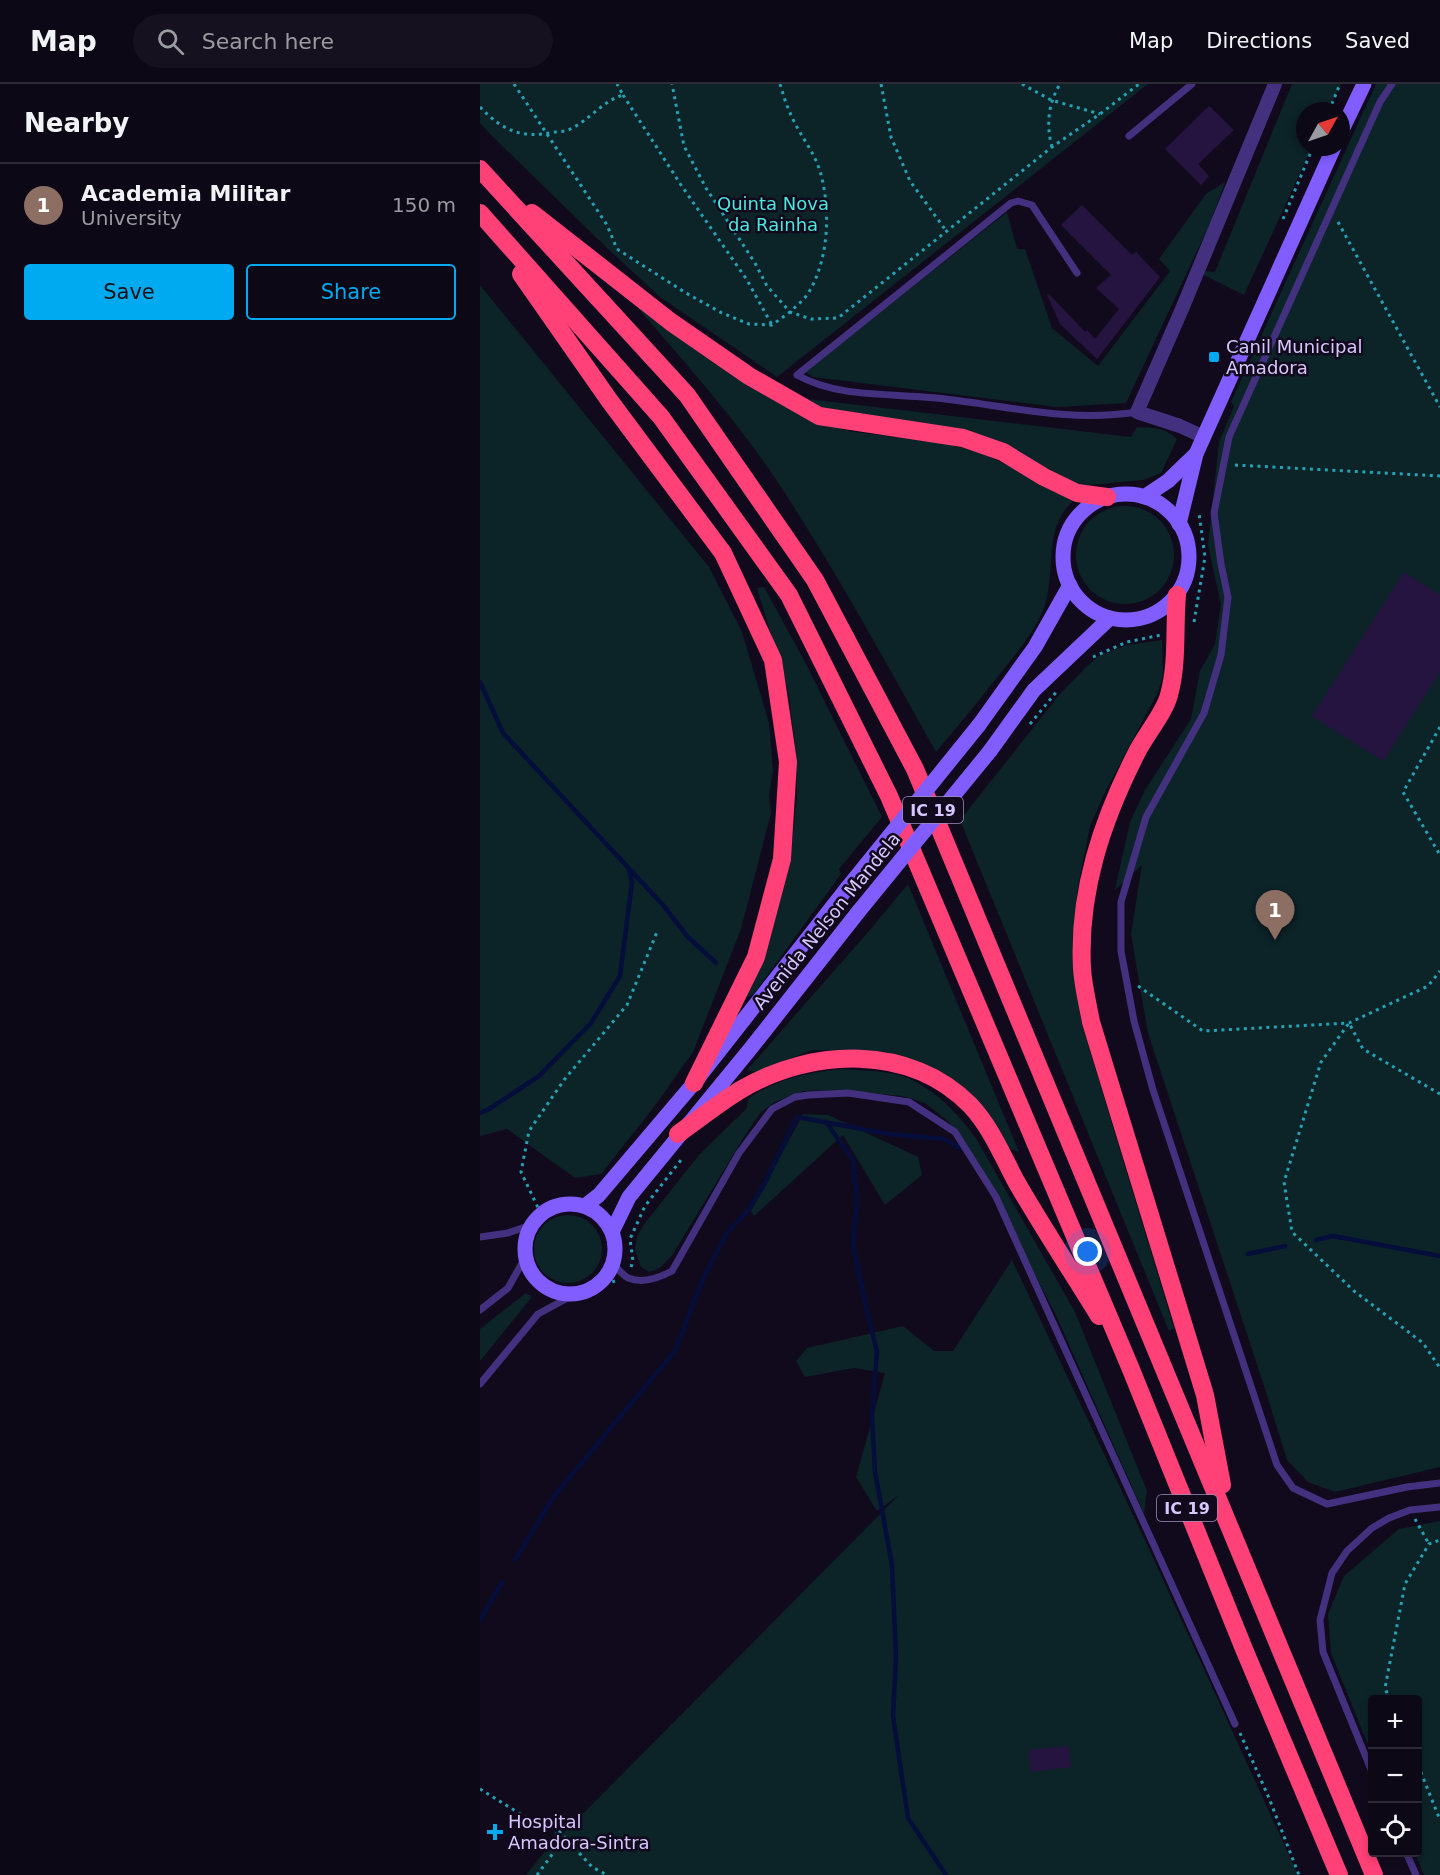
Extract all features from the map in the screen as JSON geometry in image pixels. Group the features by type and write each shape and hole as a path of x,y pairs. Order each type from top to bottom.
{"highway":[{"path":"486,175 671,321 749,376 819,416 963,438 1003,452 1044,477 1077,493 1107,497"},
{"name":"IC 19","path":"486,175 687,395 815,580 915,769 1374,1875"},
{"path":"480,214 609,400 723,553 773,660 788,762 782,859 756,957 694,1083"},
{"name":"IC 19","path":"480,214 661,417 789,596 889,796 1130,1367 1244,1649 1339,1875"},
{"path":"1177,595 1174,632 1175,657 1169,697 1136,754 1102,830 1091,868 1082,921 1082,970 1091,1022 1205,1395 1230,1524"},
{"path":"678,1134 742,1089 790,1067 816,1061 842,1058 885,1061 911,1067 932,1076 971,1106 991,1134 1018,1183 1130,1367"}],"main road":[{"path":"1350,113 1364,84"},
{"path":"1179,524 1196,453 1330,156"},
{"path":"1144,497 1168,482 1196,453"},
{"path":"1126,495 1144,497 1164,507 1179,524 1186,537 1189,552 1185,582 1177,595 1158,612 1135,620 1110,618 1087,606 1070,585 1064,568 1064,550 1068,532 1077,517 1091,505 1107,497 1126,495"},
{"name":"Avenida Nelson Mandela","path":"585,1206 599,1194 694,1083 979,725 1035,647 1070,585"},
{"name":"Avenida Nelson Mandela","path":"612,1232 628,1197 990,751 1034,690 1110,618"},
{"path":"562,1204 585,1206 606,1220 612,1232 615,1242 613,1264 604,1279 591,1289 575,1294 560,1294 542,1284 531,1270 525,1256 526,1240 536,1220 562,1204"}],"street":[{"path":"1204,437 1180,426 1137,412 1186,301 1275,84"}],"lane":[{"path":"1129,136 1192,84"},
{"path":"1392,84 1380,102 1229,437 1215,513 1228,597 1221,655 1204,713 1142,827 1121,902 1121,951 1134,1021 1153,1090 1277,1465 1293,1488 1327,1504 1407,1487 1440,1483"},
{"path":"1077,273 1032,205 1018,201 1011,203 796,375 814,385 849,392 937,398 1056,416 1113,416 1137,412"},
{"path":"613,1264 627,1277 642,1280 659,1278 672,1271 739,1153 772,1109 795,1097 848,1093 909,1102 955,1132 996,1197 1235,1724"},
{"path":"480,1237 508,1233 536,1220"},
{"path":"480,1310 508,1288 525,1256"},
{"path":"480,1384 538,1314 575,1294"},
{"path":"1368,1762 1323,1652 1320,1620 1332,1573 1347,1551 1372,1528 1410,1510 1440,1507"},
{"path":"1408,1857 1416,1875"}],"path":[{"path":"514,84 607,225 617,249 722,313 749,324 772,325 790,312 808,293 820,266 826,233 825,201 820,171 808,144 789,112 780,84"},
{"path":"616,84 681,185 747,279 772,325"},
{"path":"672,84 684,146 706,188 755,263 767,286 790,312 811,319 838,318 1052,147 1139,84"},
{"path":"881,84 891,137 909,181 947,231"},
{"path":"1022,84 1050,100 1100,114"},
{"path":"1052,147 1048,135 1050,100 1060,84"},
{"path":"1333,102 1340,84"},
{"path":"480,107 502,127 517,134 547,135 568,131 614,98 623,95"},
{"path":"1331,209 1440,407"},
{"path":"1223,465 1440,476"},
{"path":"1440,727 1403,792 1440,855"},
{"path":"536,1220 520,1172 529,1131 564,1080 627,1005 657,932"},
{"path":"1126,978 1203,1031 1349,1023 1428,986 1440,971"},
{"path":"1349,1023 1363,1049 1440,1094"},
{"path":"1349,1023 1321,1062 1284,1182 1292,1232 1354,1291 1423,1343 1440,1368"},
{"path":"1410,1510 1429,1544"},
{"path":"1388,1695 1385,1688 1405,1584 1429,1544 1440,1540"},
{"path":"1235,1724 1269,1798 1299,1875"},
{"path":"1422,1774 1440,1820"},
{"path":"480,1789 530,1820 557,1829 592,1867 607,1875"},
{"path":"537,1875 554,1852 557,1829"}],"green space":[{"name":"Quinta Nova da Rainha","path":"480,84 1148,84 777,377 660,297 489,133 480,123"},
{"path":"1292,84 1341,84 1332,102 1296,102 1296,156 1308,156 1244,295 1202,274 1203,271 1215,272"},
{"path":"1376,84 1440,84 1440,1467 1335,1492 1308,1482 1287,1460 1148,1033 1131,934 1142,865 1115,890 1130,822 1145,790 1191,719 1200,671 1215,644 1221,605 1208,545 1219,442 1234,406 1231,402 1343,156 1350,156 1350,141"},
{"path":"1225,182 1211,221 1126,403 1057,407 813,377 805,372 1007,212 1017,249 1025,249 1052,328 1098,366 1170,271 1159,259 1206,194"},
{"path":"480,285 709,567 742,632 769,723 773,771 769,795 771,813 741,929 693,1052 654,1107 601,1174 575,1178 507,1129 480,1136"},
{"path":"626,294 800,415 848,431 948,444 978,452 1014,468 1073,501 1064,512 1054,537 1048,592 1037,623 1015,655 936,752 879,649 777,481 724,409"},
{"path":"807,399 1131,437 1137,427 1154,428 1168,432 1177,439 1161,473 1143,480 1079,486 1004,445 829,415"},
{"path":"1125,506 1144,510 1160,520 1170,536 1174,555 1170,574 1160,590 1144,600 1125,604 1106,600 1090,590 1080,574 1076,555 1080,536 1090,520 1106,510"},
{"path":"764,587 805,662 882,817 839,869 841,874 753,995 743,998 791,853 797,797 796,752 788,691 757,588"},
{"path":"1162,640 1163,676 1158,692 1104,794 1090,826 1077,892 1075,968 1082,1025 1174,1328 1169,1331 960,820 1060,694 1086,667 1100,655 1127,645"},
{"path":"908,884 1019,1152 1008,1148 923,1063 886,1052 812,1050 757,1072 747,1070"},
{"path":"842,1069 887,1073 912,1080 948,1106 977,1140 1075,1312 1147,1491 1144,1514 1055,1313 966,1143 948,1121 925,1103 902,1096 831,1090 803,1091 775,1102 760,1113 673,1254 660,1268 649,1272 641,1267 635,1250 637,1236 645,1223 699,1155 747,1108 748,1099 770,1086 793,1078"},
{"path":"803,1114 828,1115 918,1157 922,1175 885,1205 843,1135 754,1216 751,1211"},
{"path":"568,1215 581,1218 592,1225 599,1236 602,1249 599,1262 592,1273 581,1280 568,1283 555,1280 544,1273 537,1262 534,1249 537,1236 544,1225 555,1218"},
{"path":"1012,1260 1144,1538 1298,1875 526,1875 541,1856 899,1495 877,1511 856,1477 885,1373 854,1368 805,1377 796,1361 807,1348 903,1326 934,1351 953,1351"},
{"path":"526,1293 531,1298 480,1361 480,1329"},
{"path":"1440,1521 1440,1875 1424,1875 1417,1857 1422,1857 1422,1695 1368,1695 1368,1745 1331,1653 1328,1614 1344,1576 1399,1529"}],"building":[{"path":"1209,106 1234,130 1198,164 1209,176 1201,185 1165,149"},
{"path":"1082,205 1132,255 1136,252 1160,277 1097,359 1060,324 1047,295 1049,294 1085,332 1087,330 1095,339 1119,309 1096,288 1111,275 1061,225"},
{"path":"1404,572 1440,595 1440,672 1383,761 1312,716"},
{"path":"1068,1746 1071,1767 1031,1772 1028,1750"}],"waterway":[{"path":"480,682 503,733 663,905 687,936 716,963"},
{"path":"480,1113 539,1076 591,1023 620,976 632,882 629,870"},
{"path":"515,1560 554,1496 675,1351 702,1281 714,1257 728,1232 747,1212 764,1185 797,1117 889,1134 944,1139 960,1148"},
{"path":"826,1122 853,1160 857,1199 853,1245 877,1351 872,1416 875,1472 892,1565 896,1657 893,1716 908,1818 946,1875"},
{"path":"1316,1240 1333,1236 1440,1256"},
{"path":"1248,1254 1285,1246"},
{"path":"480,1620 502,1582"}],"place":[{"name":"Canil Municipal Amadora","path":"1214,357"},
{"name":"Academia Militar","path":"1275,940"},
{"name":"Hospital Amadora-Sintra","path":"495,1832"}]}
